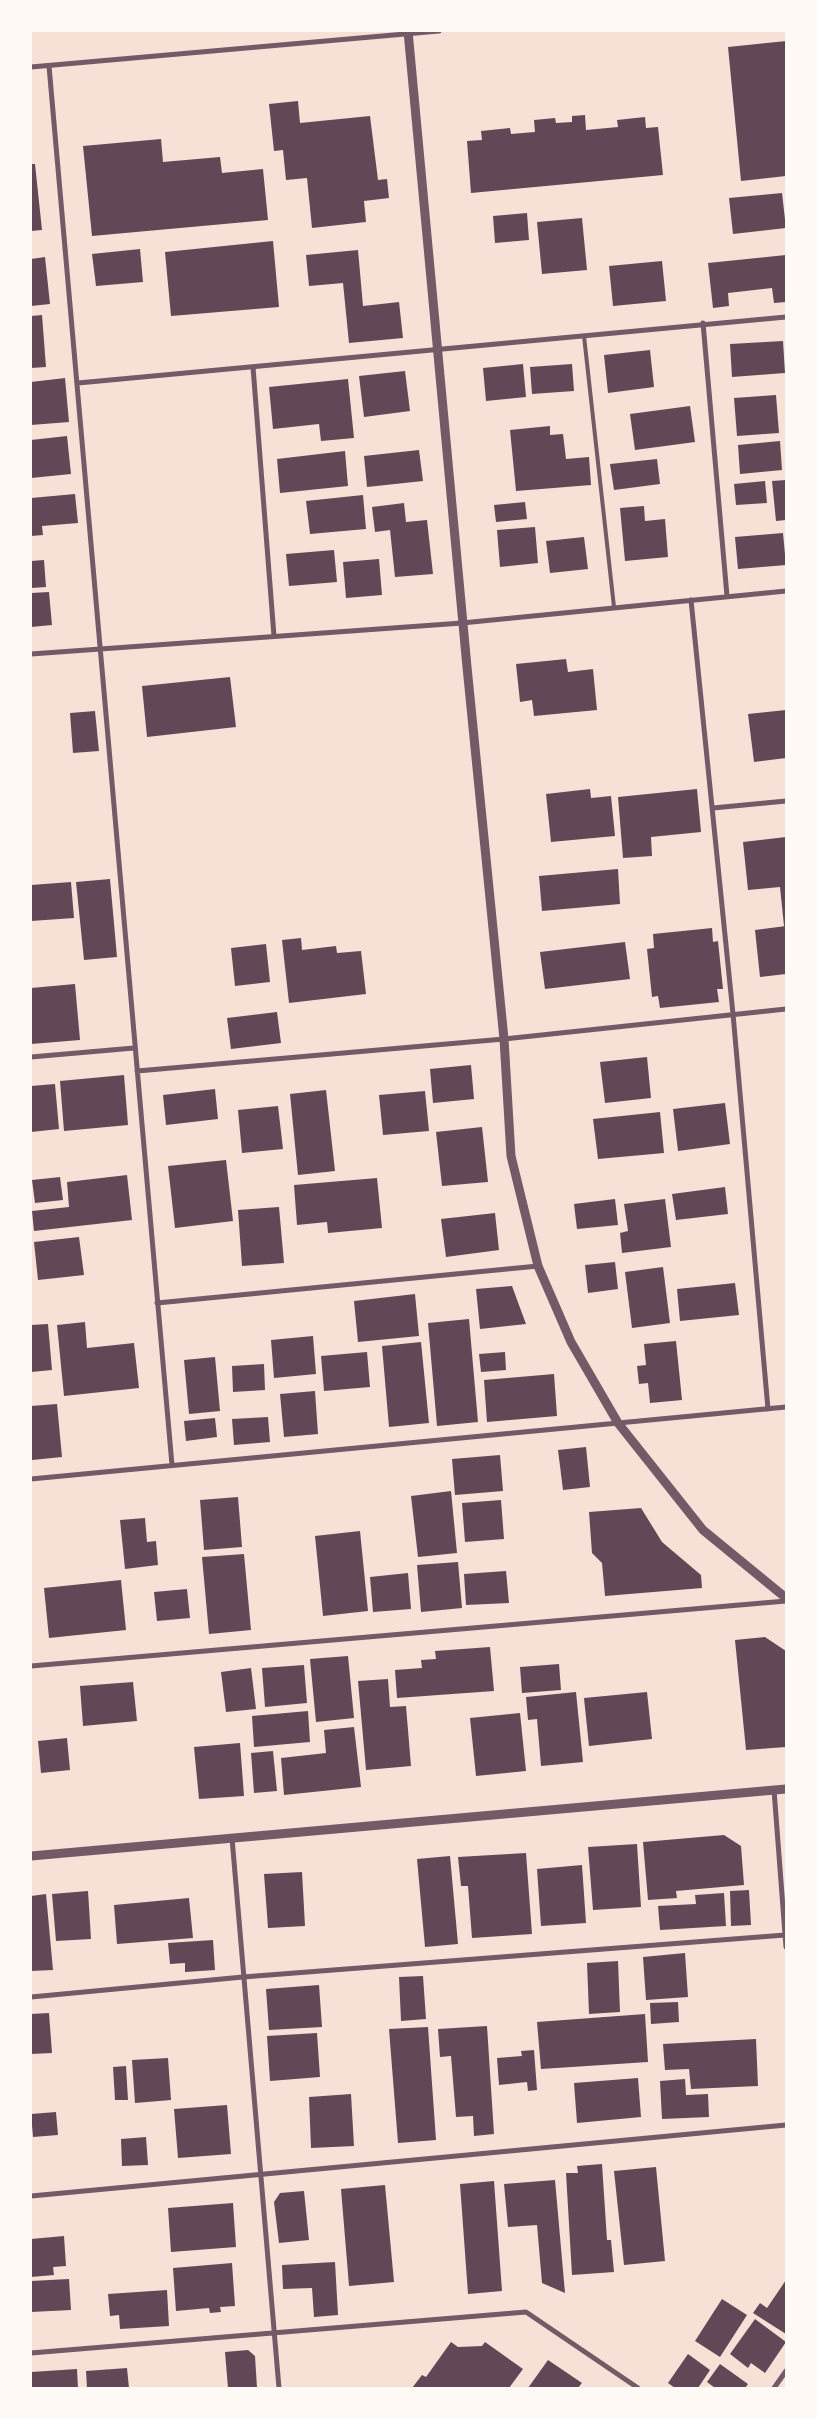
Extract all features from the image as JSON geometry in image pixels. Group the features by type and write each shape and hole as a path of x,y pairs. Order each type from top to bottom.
{"street":[{"path":"31,67 438,31"},
{"path":"408,33 462,623 504,1038 512,1156 538,1266 571,1342 618,1423 703,1530 786,1599"},
{"path":"49,66 78,383 98,649 172,1465"},
{"path":"78,383 584,336 703,323 786,317"},
{"path":"703,323 727,596"},
{"path":"253,367 274,636"},
{"path":"31,654 462,623 786,591"},
{"path":"691,600 733,1014 768,1409"},
{"path":"713,808 786,801"},
{"path":"137,1071 504,1038 786,1009"},
{"path":"31,1057 134,1048"},
{"path":"157,1304 538,1266"},
{"path":"31,1479 786,1407"},
{"path":"31,1666 786,1599"},
{"path":"31,1856 786,1789"},
{"path":"774,1790 786,1947"},
{"path":"232,1838 279,2388"},
{"path":"31,1997 243,1977 785,1935"},
{"path":"31,2196 786,2125"},
{"path":"31,2353 275,2331 526,2312 638,2388"},
{"path":"774,2388 786,2371"}],"lane":[{"path":"584,336 614,608"}],"building":[{"path":"786,41 786,176 741,181 728,47"},
{"path":"298,101 300,123 370,116 378,180 387,179 389,198 364,201 366,222 312,228 307,178 286,180 283,150 274,151 269,104"},
{"path":"585,115 586,130 618,127 617,120 645,117 646,128 658,127 663,175 471,193 467,141 482,140 481,131 510,128 511,134 535,132 534,120 555,118 556,123 572,122 572,116"},
{"path":"161,139 163,162 220,157 222,173 263,169 268,220 92,236 83,146"},
{"path":"31,164 35,164 42,230 31,231"},
{"path":"782,193 786,228 733,234 729,198"},
{"path":"527,213 529,240 495,243 493,216"},
{"path":"582,218 587,270 542,274 537,222"},
{"path":"273,241 279,307 171,316 165,252"},
{"path":"140,249 143,282 96,286 92,254"},
{"path":"358,250 363,306 399,302 403,338 349,343 343,283 309,286 306,255"},
{"path":"786,255 786,302 774,303 772,288 728,293 729,306 713,308 708,263"},
{"path":"45,257 50,304 31,306 31,259"},
{"path":"662,261 666,301 613,306 609,266"},
{"path":"42,315 46,367 31,368 31,316"},
{"path":"783,341 785,373 732,377 730,344"},
{"path":"650,350 654,387 608,393 604,355"},
{"path":"523,364 526,397 486,401 483,368"},
{"path":"572,364 574,391 532,394 530,367"},
{"path":"405,371 410,411 364,417 359,376"},
{"path":"65,378 69,422 31,425 31,382"},
{"path":"348,379 354,438 321,441 319,424 273,429 269,387"},
{"path":"776,395 779,433 737,436 734,398"},
{"path":"690,406 695,442 635,450 630,414"},
{"path":"550,426 550,435 563,434 566,459 589,457 591,485 516,491 510,430"},
{"path":"67,436 71,474 31,478 31,440"},
{"path":"780,441 782,470 740,474 738,445"},
{"path":"419,450 423,481 367,487 364,456"},
{"path":"345,451 348,486 280,493 277,459"},
{"path":"657,459 660,484 614,490 610,464"},
{"path":"786,480 786,520 776,521 772,481"},
{"path":"765,481 767,503 736,505 734,484"},
{"path":"75,494 78,523 42,526 43,535 31,536 31,498"},
{"path":"363,495 366,529 310,534 306,501"},
{"path":"525,502 527,519 496,522 494,505"},
{"path":"404,503 406,522 427,520 433,574 395,577 390,530 375,532 372,507"},
{"path":"644,506 645,521 665,519 668,557 625,561 620,508"},
{"path":"535,527 538,563 500,567 497,530"},
{"path":"783,533 786,565 738,569 735,537"},
{"path":"584,537 588,569 550,573 546,541"},
{"path":"334,550 337,582 289,586 286,554"},
{"path":"379,559 382,595 346,598 343,562"},
{"path":"44,560 46,587 31,588 31,561"},
{"path":"49,592 52,625 31,627 31,593"},
{"path":"566,659 568,672 593,669 597,710 534,716 532,700 520,702 516,664"},
{"path":"230,677 236,727 147,737 142,686"},
{"path":"786,710 786,758 754,762 748,714"},
{"path":"95,711 99,751 73,753 70,713"},
{"path":"590,789 591,798 611,796 615,836 551,842 546,794"},
{"path":"697,789 701,832 651,837 652,856 623,858 618,797"},
{"path":"786,837 786,926 784,926 780,887 748,890 743,842"},
{"path":"618,869 620,904 542,911 539,876"},
{"path":"110,879 117,957 84,960 76,882"},
{"path":"71,882 74,918 31,921 31,885"},
{"path":"786,926 786,974 760,977 755,930"},
{"path":"712,928 713,942 718,941 723,989 717,989 719,1002 660,1008 658,996 652,997 647,949 654,948 653,934"},
{"path":"301,938 302,950 336,946 337,953 361,951 366,994 289,1003 282,940"},
{"path":"625,942 630,979 545,989 540,952"},
{"path":"266,944 270,982 235,986 231,948"},
{"path":"75,984 80,1040 31,1044 31,988"},
{"path":"277,1012 281,1043 231,1049 227,1018"},
{"path":"647,1057 651,1098 605,1103 600,1062"},
{"path":"471,1065 474,1099 433,1103 430,1069"},
{"path":"124,1075 128,1125 64,1131 60,1081"},
{"path":"55,1084 59,1129 31,1132 31,1086"},
{"path":"215,1089 218,1119 166,1125 163,1095"},
{"path":"326,1090 335,1171 298,1175 290,1094"},
{"path":"425,1091 429,1131 383,1135 379,1095"},
{"path":"725,1103 730,1144 678,1151 673,1109"},
{"path":"278,1106 283,1149 242,1153 238,1110"},
{"path":"660,1112 664,1153 598,1159 593,1119"},
{"path":"482,1127 488,1182 442,1186 436,1132"},
{"path":"226,1160 233,1221 175,1228 168,1166"},
{"path":"127,1175 132,1220 34,1231 32,1211 69,1207 67,1182"},
{"path":"60,1177 63,1200 35,1203 32,1180"},
{"path":"377,1178 382,1228 328,1233 327,1222 297,1225 294,1185"},
{"path":"725,1187 728,1214 676,1220 672,1194"},
{"path":"615,1199 618,1225 577,1229 574,1204"},
{"path":"665,1199 671,1247 622,1253 620,1233 628,1231 624,1204"},
{"path":"279,1207 284,1263 242,1266 238,1210"},
{"path":"495,1213 499,1250 446,1257 441,1219"},
{"path":"79,1237 84,1275 38,1280 34,1242"},
{"path":"615,1262 618,1289 588,1293 585,1265"},
{"path":"663,1267 670,1323 632,1328 625,1272"},
{"path":"735,1283 739,1315 680,1321 677,1289"},
{"path":"512,1286 526,1324 480,1329 476,1289"},
{"path":"415,1294 419,1336 358,1342 354,1301"},
{"path":"469,1319 478,1422 437,1426 428,1323"},
{"path":"85,1322 87,1348 134,1343 139,1388 64,1396 57,1325"},
{"path":"48,1324 52,1370 31,1372 31,1325"},
{"path":"313,1336 316,1374 274,1378 271,1340"},
{"path":"676,1341 682,1400 650,1403 648,1383 639,1384 637,1366 646,1365 644,1344"},
{"path":"421,1342 429,1423 389,1427 382,1346"},
{"path":"367,1352 370,1387 324,1391 321,1356"},
{"path":"505,1352 506,1370 481,1372 479,1354"},
{"path":"215,1357 220,1411 189,1414 184,1360"},
{"path":"264,1364 265,1390 233,1392 232,1366"},
{"path":"554,1374 557,1416 487,1422 484,1380"},
{"path":"315,1391 318,1434 284,1437 280,1394"},
{"path":"57,1404 62,1457 32,1460 31,1406"},
{"path":"268,1417 270,1442 234,1445 232,1419"},
{"path":"215,1418 217,1437 186,1441 184,1421"},
{"path":"586,1447 590,1487 563,1490 558,1450"},
{"path":"500,1455 503,1491 455,1495 452,1459"},
{"path":"451,1491 457,1553 418,1557 411,1496"},
{"path":"238,1497 242,1547 204,1550 200,1500"},
{"path":"501,1500 504,1539 465,1542 462,1503"},
{"path":"641,1508 662,1542 701,1575 702,1588 605,1596 602,1563 592,1553 589,1512"},
{"path":"145,1518 147,1542 156,1541 158,1565 125,1569 120,1520"},
{"path":"360,1531 368,1611 323,1616 315,1536"},
{"path":"244,1554 251,1630 209,1634 202,1557"},
{"path":"458,1562 462,1608 421,1612 417,1565"},
{"path":"506,1571 509,1603 466,1605 464,1574"},
{"path":"408,1573 411,1609 373,1612 370,1577"},
{"path":"121,1580 126,1630 49,1638 44,1588"},
{"path":"187,1589 190,1618 157,1621 154,1592"},
{"path":"765,1637 786,1651 786,1747 746,1750 735,1640"},
{"path":"490,1647 494,1691 397,1698 395,1670 422,1668 421,1660 436,1659 435,1651"},
{"path":"348,1656 354,1718 316,1722 310,1659"},
{"path":"559,1664 561,1690 522,1693 520,1667"},
{"path":"304,1665 307,1703 265,1707 262,1668"},
{"path":"251,1668 256,1709 226,1712 221,1672"},
{"path":"388,1679 390,1707 406,1706 411,1766 366,1770 358,1681"},
{"path":"133,1682 137,1721 83,1726 80,1686"},
{"path":"576,1692 583,1762 541,1766 537,1719 528,1720 526,1697"},
{"path":"647,1692 652,1739 589,1746 584,1698"},
{"path":"308,1711 310,1742 254,1747 252,1716"},
{"path":"520,1713 526,1771 476,1776 470,1718"},
{"path":"354,1727 361,1787 284,1795 281,1758 326,1753 324,1730"},
{"path":"67,1738 70,1770 41,1773 38,1741"},
{"path":"240,1743 244,1796 199,1799 194,1747"},
{"path":"273,1751 277,1791 254,1793 251,1753"},
{"path":"724,1835 741,1846 744,1885 676,1891 677,1898 648,1900 643,1842"},
{"path":"637,1844 641,1907 593,1910 588,1847"},
{"path":"526,1853 532,1934 472,1938 468,1886 461,1886 458,1857"},
{"path":"450,1856 458,1944 425,1947 417,1859"},
{"path":"582,1865 586,1923 541,1926 537,1869"},
{"path":"302,1872 305,1926 268,1928 264,1874"},
{"path":"749,1890 751,1925 731,1926 730,1891"},
{"path":"88,1891 91,1939 56,1941 52,1894"},
{"path":"724,1893 726,1926 660,1930 658,1906 696,1904 695,1895"},
{"path":"46,1894 53,1970 31,1971 31,1896"},
{"path":"189,1898 193,1938 117,1944 114,1905"},
{"path":"213,1940 215,1970 185,1972 185,1963 170,1964 168,1943"},
{"path":"685,1953 688,1997 646,2000 643,1957"},
{"path":"618,1961 620,2012 589,2014 587,1963"},
{"path":"423,1976 426,2019 401,2021 399,1977"},
{"path":"319,1985 322,2027 269,2030 266,1989"},
{"path":"678,2002 679,2022 651,2024 650,2003"},
{"path":"49,2013 52,2053 31,2054 31,2014"},
{"path":"645,2014 648,2062 541,2069 537,2022"},
{"path":"487,2026 494,2134 474,2136 473,2116 456,2117 451,2056 440,2057 438,2029"},
{"path":"428,2027 436,2140 398,2143 389,2029"},
{"path":"317,2033 320,2077 270,2081 267,2036"},
{"path":"756,2039 758,2086 691,2089 689,2069 665,2070 663,2044"},
{"path":"534,2050 537,2090 528,2091 527,2082 499,2085 497,2058 522,2056 521,2051"},
{"path":"168,2058 171,2100 135,2103 132,2060"},
{"path":"126,2066 128,2100 115,2100 113,2067"},
{"path":"638,2078 641,2117 577,2123 574,2083"},
{"path":"685,2079 686,2095 708,2094 709,2117 662,2119 660,2081"},
{"path":"351,2094 354,2146 311,2148 309,2097"},
{"path":"227,2105 231,2154 178,2158 174,2109"},
{"path":"56,2112 58,2135 33,2137 31,2114"},
{"path":"146,2137 148,2165 122,2166 121,2139"},
{"path":"602,2164 607,2240 611,2240 614,2272 572,2275 566,2173 578,2173 577,2166"},
{"path":"656,2167 665,2261 624,2265 614,2171"},
{"path":"555,2180 565,2293 542,2283 537,2225 508,2227 504,2184"},
{"path":"494,2181 502,2291 468,2294 460,2184"},
{"path":"385,2185 394,2282 349,2286 341,2189"},
{"path":"304,2191 309,2240 279,2243 274,2202 280,2193"},
{"path":"233,2203 236,2247 171,2252 168,2208"},
{"path":"64,2236 66,2266 53,2267 54,2275 31,2277 31,2239"},
{"path":"335,2262 338,2315 314,2317 312,2288 283,2289 282,2265"},
{"path":"232,2263 235,2306 220,2307 221,2312 210,2313 209,2308 176,2311 173,2268"},
{"path":"69,2279 71,2310 31,2312 31,2281"},
{"path":"786,2280 786,2334 753,2313 760,2303 767,2308"},
{"path":"167,2290 169,2326 120,2329 119,2315 110,2316 108,2294"},
{"path":"722,2299 747,2315 720,2357 695,2341"},
{"path":"755,2319 786,2342 765,2373 751,2363 748,2368 730,2354"},
{"path":"451,2342 458,2347 482,2346 485,2342 523,2369 509,2388 412,2388 422,2375 426,2377"},
{"path":"248,2350 255,2356 257,2388 228,2388 225,2352"},
{"path":"688,2354 710,2370 698,2388 675,2388 668,2383"},
{"path":"548,2360 582,2383 578,2388 528,2388"},
{"path":"720,2364 748,2384 745,2388 715,2388 707,2382"},
{"path":"127,2368 129,2388 87,2388 86,2371"},
{"path":"77,2369 78,2388 31,2388 31,2372"}]}
